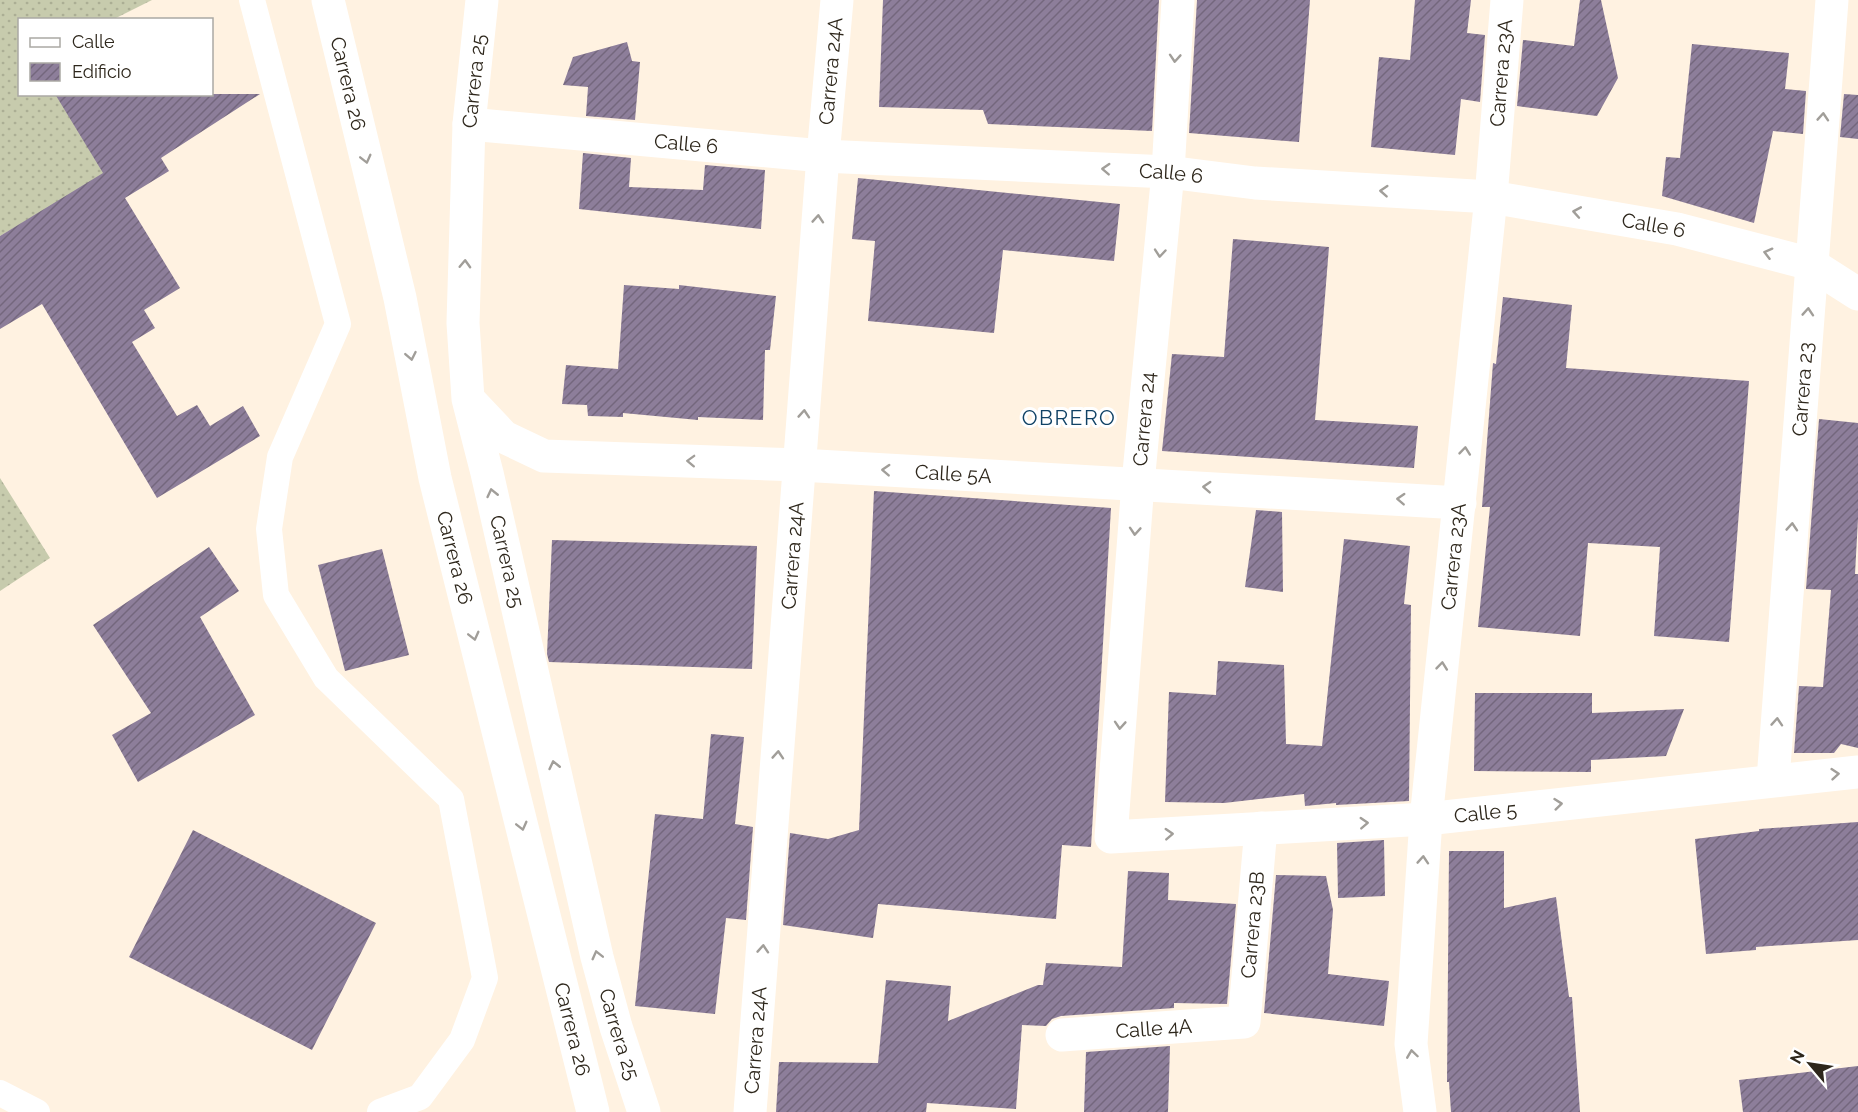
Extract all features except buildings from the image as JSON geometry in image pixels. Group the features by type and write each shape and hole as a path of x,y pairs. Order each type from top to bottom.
{"street":[{"name":"Carrera 26","path":"328,0 400,298 435,478 593,1112"},
{"name":"Carrera 25","path":"482,0 469,124 463,322 468,399 487,473 597,957 616,1027 644,1112"},
{"name":"Carrera 24A","path":"750,1112 837,0"},
{"name":"Carrera 24","path":"1111,837 1138,483 1168,172 1178,0"},
{"name":"Carrera 23A","path":"1420,1112 1411,1044 1426,819 1491,198 1507,0"},
{"name":"Carrera 23","path":"1773,780 1832,0"},
{"name":"Calle 6","path":"469,124 823,156 1168,172 1255,183 1491,198 1677,229 1811,264 1858,294"},
{"name":"Calle 5A","path":"468,399 504,437 544,456 800,465 1460,503"},
{"name":"Calle 5","path":"1111,837 1426,819 1858,772"},
{"name":"Carrera 23B","path":"1244,1022 1261,828"},
{"name":"Calle 4A","path":"1062,1035 1244,1022"}],"lane":[{"path":"252,0 338,324 280,457 269,529 276,595 326,678 451,799 485,978 462,1040 420,1097 381,1112"},
{"path":"0,1093 37,1112"}],"green space":[{"path":"0,0 152,0 116,18 18,18 18,96 72,96 113,169 0,236"},
{"path":"0,478 50,558 0,591"}],"district":[{"name":"OBRERO","path":"1069,418"}]}
